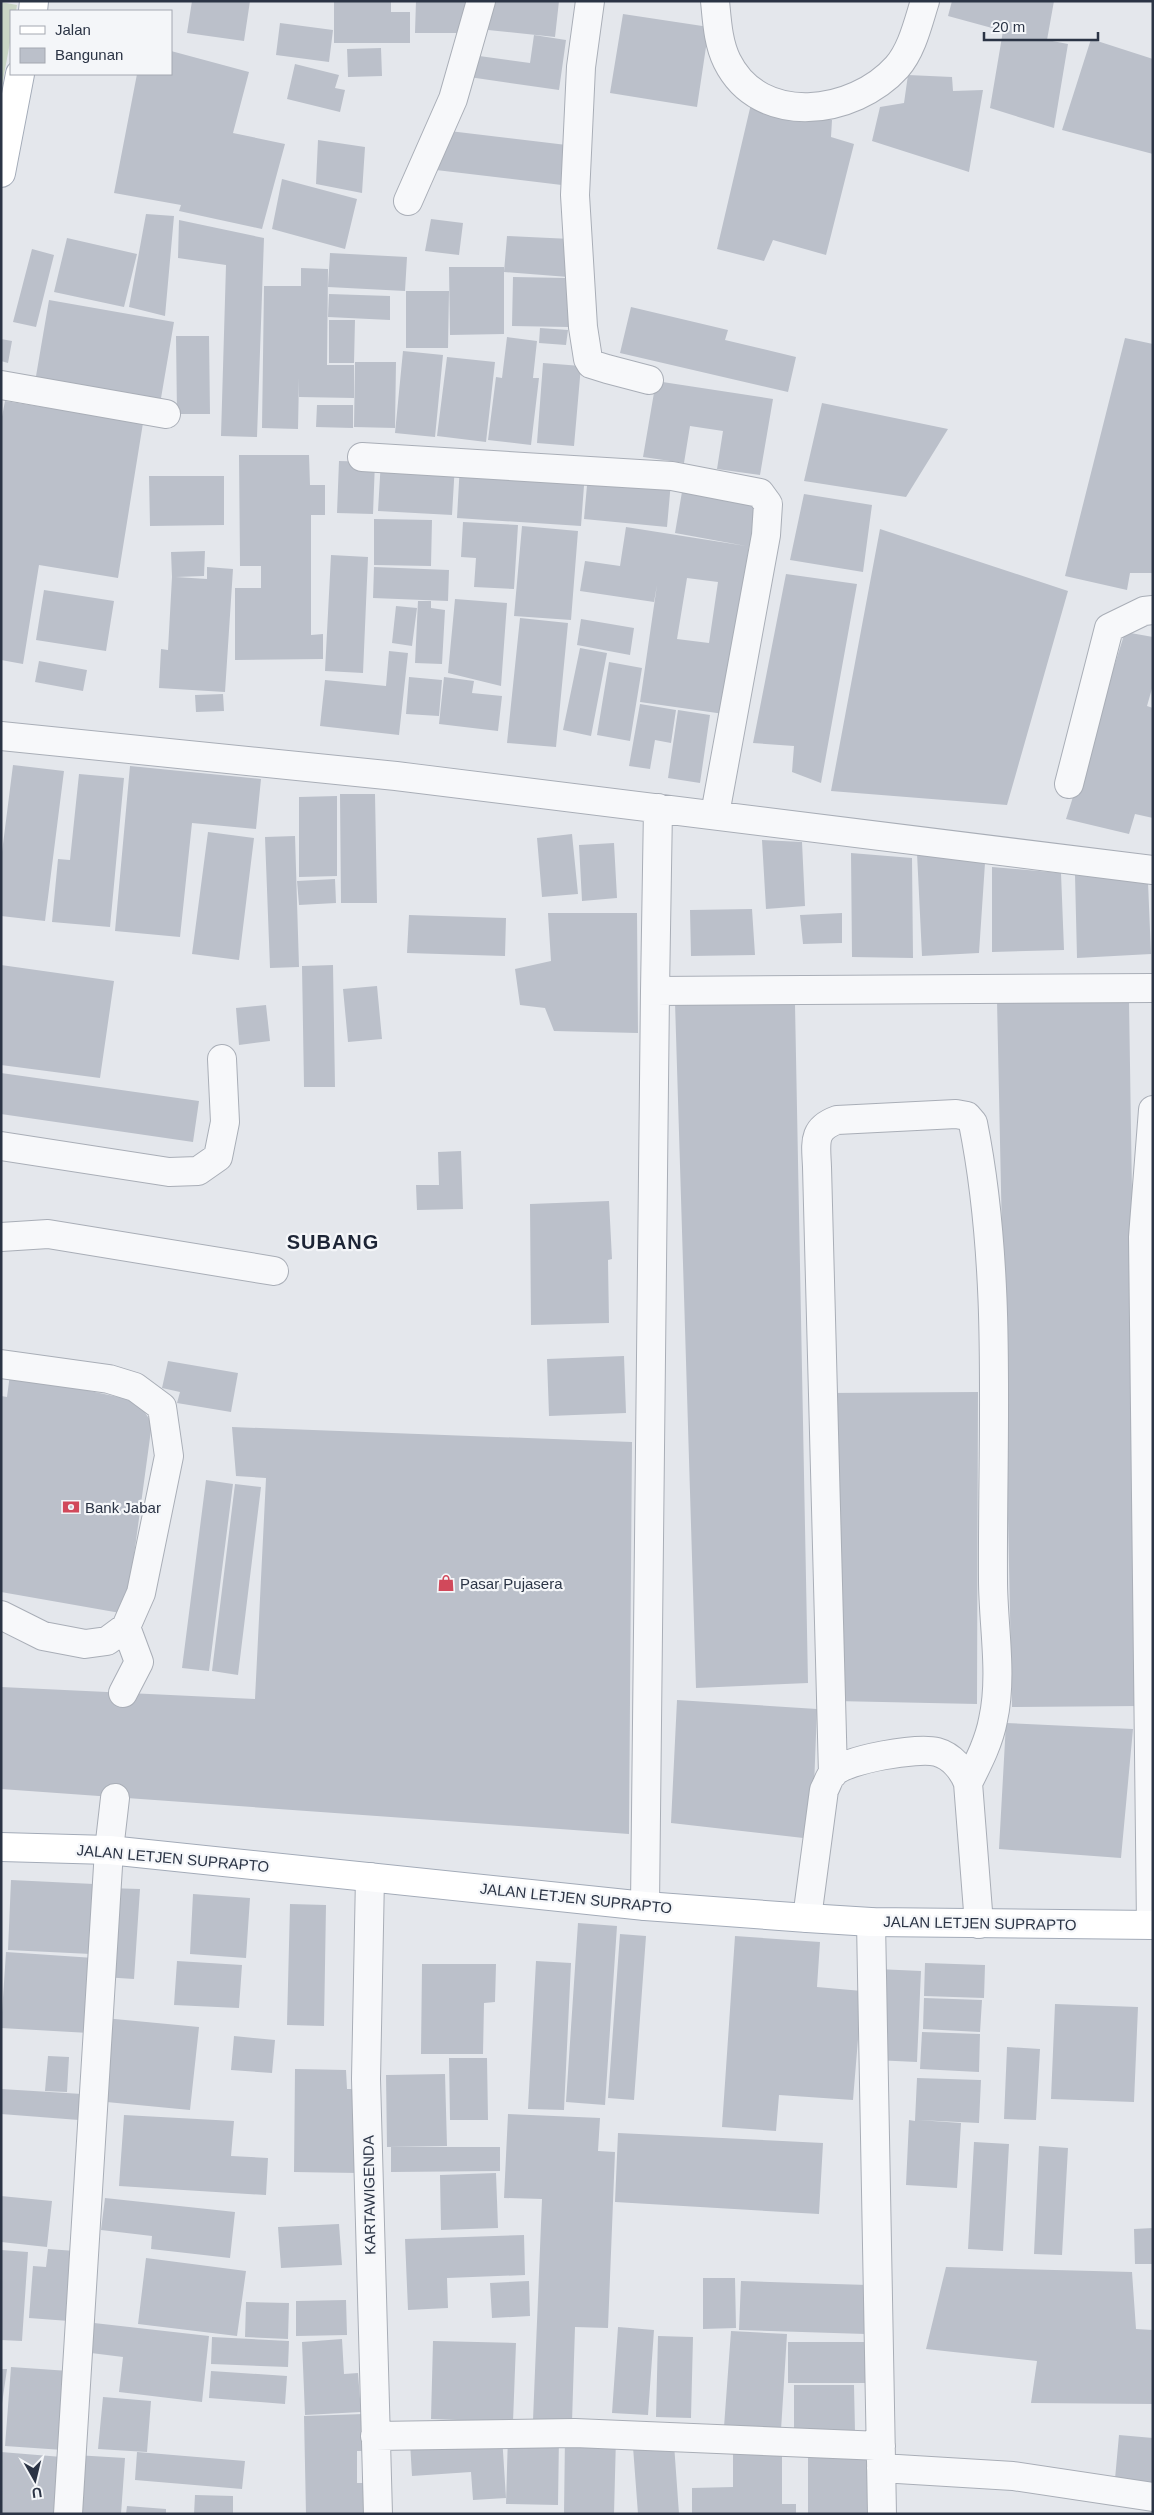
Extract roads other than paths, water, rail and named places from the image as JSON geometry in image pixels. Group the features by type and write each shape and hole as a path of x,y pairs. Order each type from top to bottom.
{"main road":[{"path":"1,173 20,75"},
{"name":"JALAN LETJEN SUPRAPTO","path":"1,1847 109,1850 645,1906 807,1918 871,1922 1152,1925"}],"street":[{"path":"408,201 453,99 481,1"},
{"path":"590,1 581,67 575,195 583,326 588,359 591,364 648,380"},
{"path":"715,1 718,30 727,61 741,81 762,98 788,107 821,107 854,99 880,83 898,66 909,48 926,1"},
{"path":"1,385 166,414"},
{"path":"362,457 672,476 760,492 768,504 766,535 715,814"},
{"path":"1069,784 1109,628 1144,611 1153,610"},
{"path":"1,736 396,776 1151,864"},
{"path":"645,1906 658,808"},
{"path":"655,991 1153,988"},
{"path":"1,1146 169,1172 198,1170 218,1157 225,1122 222,1059"},
{"path":"1152,1925 1143,1237 1153,1110"},
{"path":"833,1774 817,1167 818,1133 825,1124 838,1120 962,1115 967,1116 973,1123 991,1256 993,1581 997,1680 994,1718 990,1734 968,1783"},
{"path":"1,1237 48,1234 274,1271"},
{"path":"1,1364 109,1378 136,1387 162,1407 169,1456 142,1593 126,1627 107,1641 85,1644 43,1636 1,1615"},
{"path":"123,1693 139,1662 126,1627"},
{"path":"807,1918 824,1790 833,1774 846,1765 893,1753 936,1752 955,1763 964,1772 968,1783 978,1924"},
{"path":"68,2514 109,1850 115,1798"},
{"name":"KARTAWIGENDA","path":"370,1877 366,2079 378,2514"},
{"path":"871,1922 882,2514"},
{"path":"375,2436 575,2433 881,2457 1153,2497"}],"place":[{"name":"Bank Jabar","path":"71,1507"},
{"name":"Pasar Pujasera","path":"446,1583"}],"district":[{"name":"SUBANG","path":"333,1242"}]}
